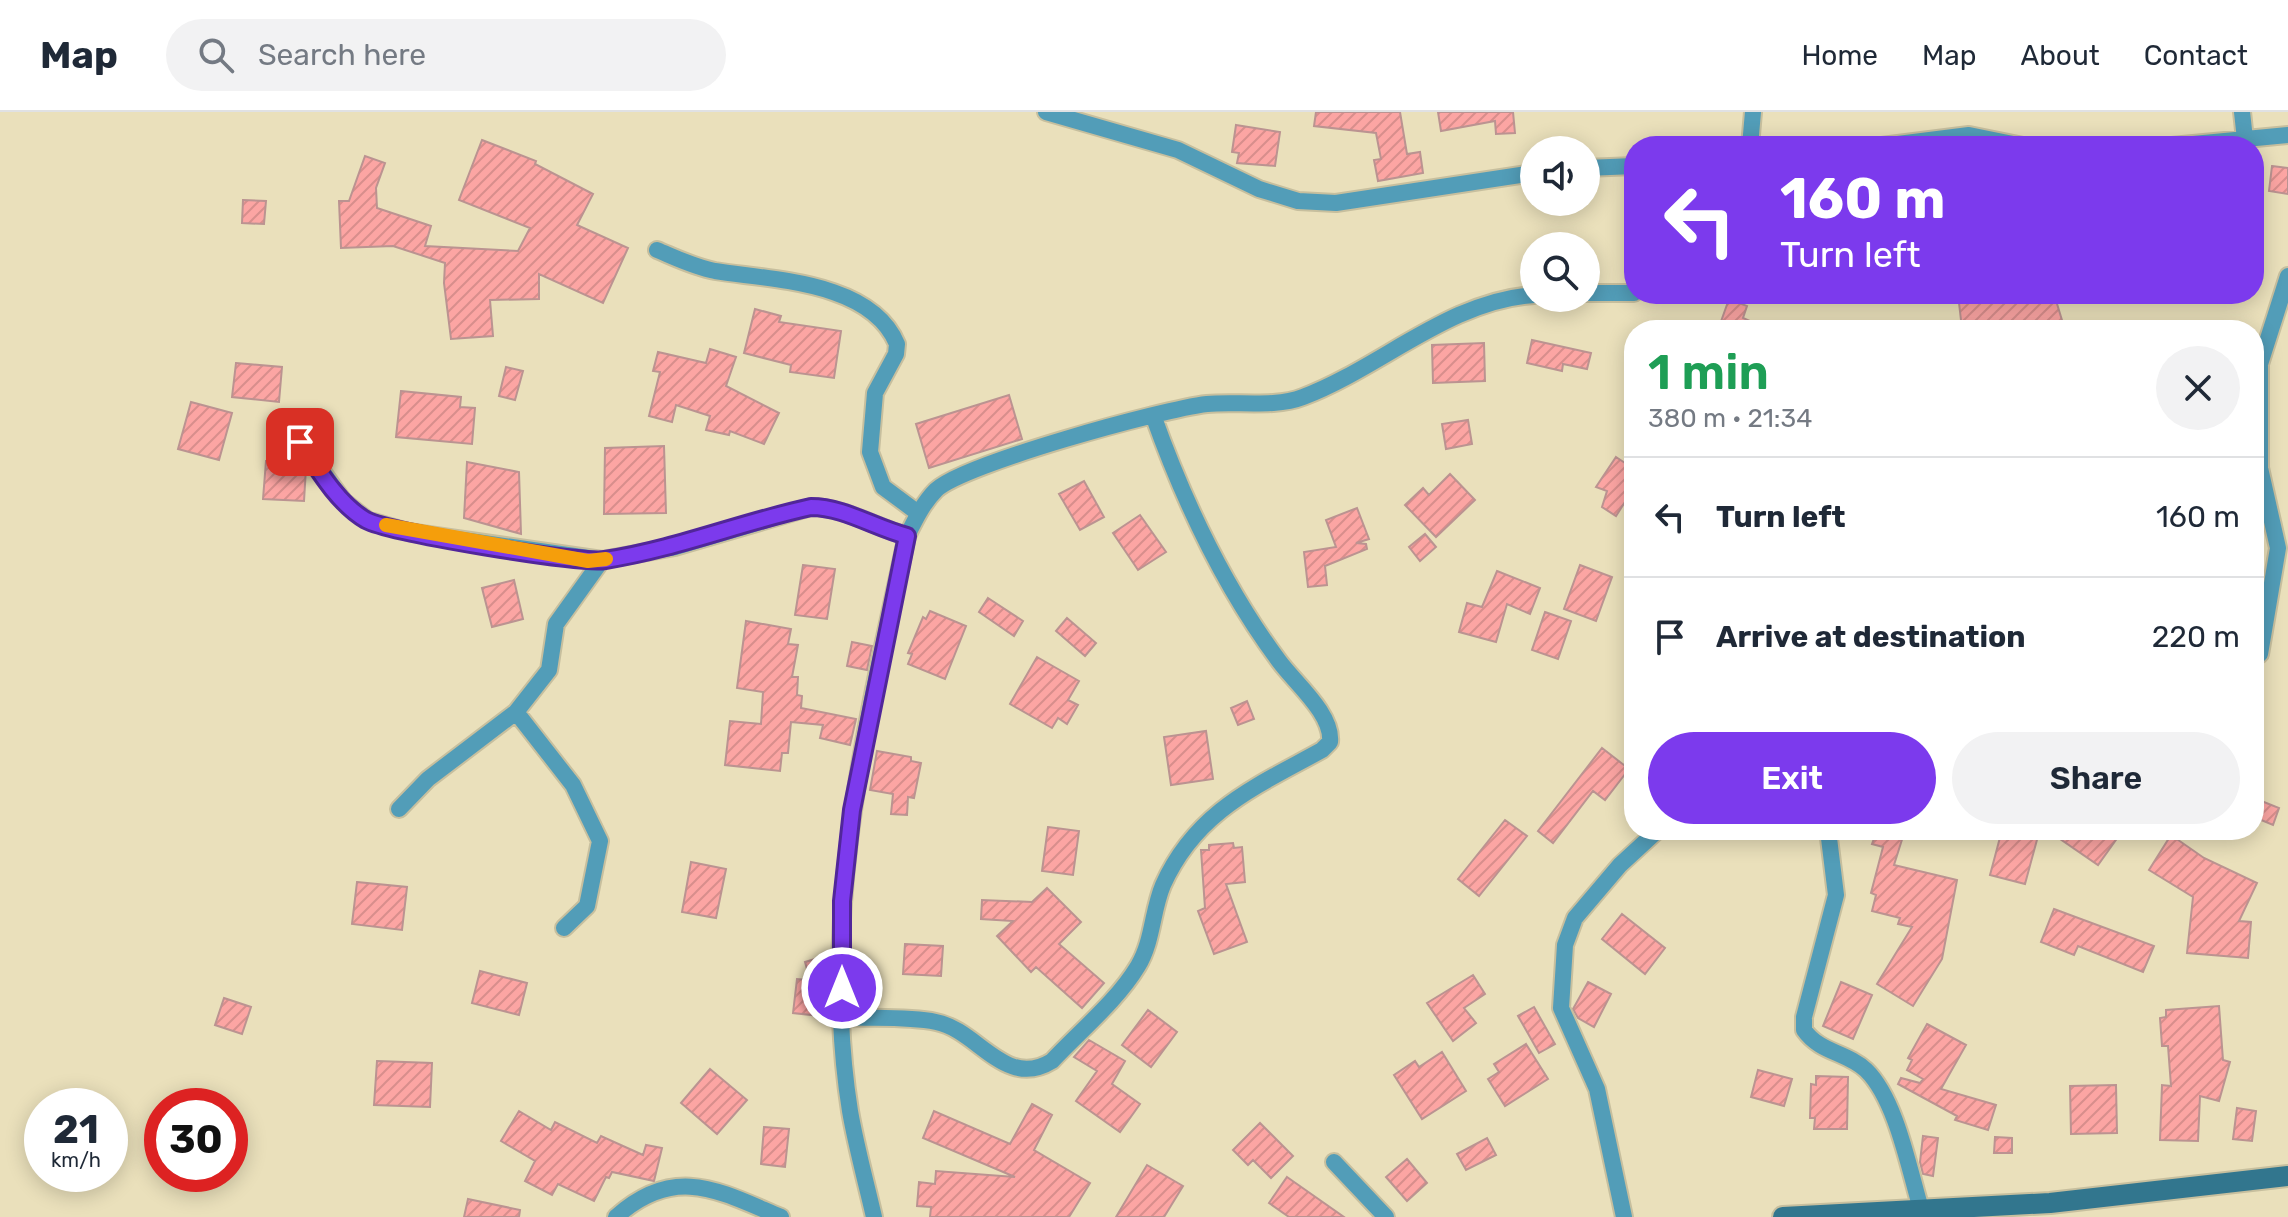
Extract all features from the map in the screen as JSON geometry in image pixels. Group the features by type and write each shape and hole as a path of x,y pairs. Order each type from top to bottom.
{"main road":[{"path":"1783,1217 2050,1203 2288,1176"}],"street":[{"path":"1046,112 1178,150 1259,189 1298,201 1336,203 1520,175"},
{"path":"1751,136 1753,112"},
{"path":"2242,112 2245,136"},
{"path":"2264,137 2288,135"},
{"path":"1600,167 1624,166"},
{"path":"657,250 691,265 715,271 824,288 848,299 886,326 897,344 896,354 875,393 870,452 883,487 918,513"},
{"path":"2264,351 2288,276"},
{"path":"1600,293 1624,293"},
{"path":"874,1217 850,1110 842,1017 842,901 852,810 907,536 918,513 938,488 975,471 1153,415 1205,404 1299,399 1357,374 1439,324 1508,297 1520,296"},
{"path":"842,1017 935,1022 952,1026 996,1060 1014,1067 1042,1067 1052,1061 1134,973 1148,943 1164,884 1182,853 1213,816 1251,787 1322,750 1330,742 1331,733 1324,718 1277,658 1201,532 1153,415"},
{"path":"286,421 344,502 367,520 408,532 602,560 675,547 811,507 833,507 879,529 907,536"},
{"path":"2264,486 2278,548 2264,630"},
{"path":"399,809 428,779 516,712 549,670 556,624 602,560"},
{"path":"516,712 573,785 600,841 587,906 564,928"},
{"path":"1624,1217 1597,1089 1561,1008 1565,945 1575,918 1620,865 1647,840"},
{"path":"1829,840 1836,895 1804,1017 1804,1030 1820,1048 1865,1069 1880,1090 1897,1131 1921,1209"},
{"path":"1334,1162 1386,1217"},
{"path":"616,1217 651,1194 678,1185 722,1192 781,1217"}],"building":[{"path":"1316,112 1400,112 1407,154 1420,152 1423,173 1378,181 1374,160 1381,159 1376,133 1314,126"},
{"path":"1438,112 1513,112 1515,133 1496,134 1495,121 1441,131"},
{"path":"1236,125 1280,132 1275,166 1237,163 1239,153 1232,152"},
{"path":"482,140 536,161 535,164 593,194 577,225 628,248 603,303 539,274 539,299 490,300 493,336 451,339 444,283 445,263 393,246 341,248 339,201 349,201 365,156 385,163 376,188 377,208 431,226 425,246 518,251 530,228 459,200"},
{"path":"2272,166 2288,168 2288,194 2269,191"},
{"path":"243,200 266,201 264,224 242,223"},
{"path":"1727,304 1747,306 1743,318 1748,320 1722,320"},
{"path":"1959,304 2057,304 2062,320 1961,320"},
{"path":"755,309 781,316 779,322 841,331 834,378 790,372 791,365 744,353"},
{"path":"1532,340 1591,353 1587,369 1563,364 1562,371 1527,363"},
{"path":"1484,343 1485,381 1433,383 1432,345"},
{"path":"710,349 736,357 726,386 779,413 764,444 730,431 729,435 706,430 710,416 676,405 672,422 649,416 660,372 653,371 658,352 706,363"},
{"path":"236,363 282,367 279,402 232,397"},
{"path":"506,367 523,371 515,400 499,396"},
{"path":"401,391 461,397 460,407 475,408 472,444 396,437"},
{"path":"1009,395 1022,439 929,468 916,424"},
{"path":"191,402 232,413 219,460 178,449"},
{"path":"1468,420 1472,444 1446,449 1442,424"},
{"path":"664,446 666,513 604,514 605,448"},
{"path":"1616,457 1624,462 1624,504 1616,516 1602,507 1607,491 1596,487"},
{"path":"266,461 303,463 306,468 304,501 263,499"},
{"path":"467,462 519,472 521,534 464,518"},
{"path":"1450,474 1475,500 1436,537 1405,505 1423,488 1429,495"},
{"path":"1084,481 1104,517 1080,530 1059,494"},
{"path":"1357,508 1369,539 1356,543 1366,544 1367,549 1325,566 1327,585 1308,587 1304,552 1336,547 1326,520"},
{"path":"1140,515 1166,552 1138,570 1113,533"},
{"path":"1425,534 1436,547 1420,561 1409,547"},
{"path":"803,565 835,569 827,619 795,615"},
{"path":"1580,565 1612,577 1596,621 1564,609"},
{"path":"1497,571 1540,588 1530,614 1507,604 1496,642 1459,632 1467,603 1482,607"},
{"path":"514,580 523,619 492,627 482,588"},
{"path":"988,598 1023,621 1014,636 979,612"},
{"path":"930,611 966,626 945,679 908,664 912,654 908,653 923,617 926,619"},
{"path":"1545,612 1571,621 1558,659 1532,650"},
{"path":"1067,618 1096,643 1085,656 1056,631"},
{"path":"746,621 791,629 788,644 798,645 792,677 798,677 797,695 802,696 801,708 856,719 850,745 820,738 823,725 791,722 788,753 782,753 780,771 725,765 730,721 761,724 763,692 737,688"},
{"path":"852,642 872,646 867,670 847,666"},
{"path":"1037,657 1079,681 1068,700 1078,705 1067,724 1058,718 1052,728 1010,704"},
{"path":"1247,701 1254,719 1238,725 1231,708"},
{"path":"1206,731 1213,779 1171,785 1164,737"},
{"path":"1602,748 1624,765 1624,775 1605,800 1593,791 1553,843 1538,831"},
{"path":"877,751 911,757 911,761 921,763 914,798 908,797 907,815 891,814 893,794 870,790"},
{"path":"2264,802 2279,808 2273,825 2264,821"},
{"path":"1505,820 1527,836 1479,896 1458,879"},
{"path":"1048,827 1079,831 1073,875 1042,871"},
{"path":"1873,840 1902,840 1894,865 1957,880 1942,959 1913,1006 1877,984 1912,927 1898,924 1900,918 1872,911 1876,895 1871,893 1883,847 1872,844"},
{"path":"1999,840 2037,840 2025,884 1990,875"},
{"path":"2062,840 2116,840 2098,865"},
{"path":"2168,840 2178,840 2204,858 2257,883 2239,921 2251,922 2248,958 2187,953 2193,897 2149,870"},
{"path":"1233,843 1234,848 1242,847 1245,882 1226,884 1247,942 1214,954 1198,911 1205,908 1201,850 1209,850 1209,845"},
{"path":"691,862 726,869 716,918 682,912"},
{"path":"357,882 407,887 402,930 352,924"},
{"path":"1047,888 1081,922 1059,944 1104,983 1082,1008 1036,967 1031,972 997,936 1013,921 981,919 982,900 1032,902"},
{"path":"2054,909 2154,946 2143,972 2078,946 2074,955 2041,942"},
{"path":"1622,914 1665,948 1645,974 1602,939"},
{"path":"905,944 943,946 941,976 903,974"},
{"path":"829,955 822,1020 820,1016 793,1013 797,979 810,980 805,962"},
{"path":"480,971 527,983 519,1015 472,1003"},
{"path":"1473,975 1485,994 1464,1008 1476,1023 1453,1041 1427,1003"},
{"path":"1588,982 1611,994 1594,1027 1578,1018 1573,1009"},
{"path":"1841,982 1872,995 1853,1039 1823,1026"},
{"path":"224,998 251,1007 242,1034 215,1025"},
{"path":"2219,1006 2223,1060 2230,1062 2219,1101 2200,1096 2198,1141 2160,1140 2162,1085 2171,1086 2168,1046 2162,1046 2160,1018 2166,1017 2166,1010"},
{"path":"1534,1007 1555,1044 1539,1053 1518,1016"},
{"path":"1148,1010 1177,1032 1151,1067 1122,1045"},
{"path":"1927,1024 1966,1045 1941,1089 1996,1105 1988,1130 1955,1120 1957,1116 1898,1084 1901,1078 1920,1083 1923,1079 1907,1070 1912,1060 1908,1058"},
{"path":"1089,1040 1125,1061 1112,1084 1140,1104 1120,1132 1076,1101 1097,1071 1074,1057"},
{"path":"1526,1044 1548,1079 1505,1106 1488,1079 1499,1072 1494,1064"},
{"path":"1442,1052 1466,1091 1422,1119 1394,1075 1415,1061 1419,1067"},
{"path":"377,1061 432,1063 430,1107 374,1105"},
{"path":"710,1069 747,1100 717,1134 681,1103"},
{"path":"1758,1070 1792,1079 1784,1106 1751,1097"},
{"path":"1816,1076 1848,1077 1847,1129 1814,1129 1815,1118 1810,1118 1811,1084 1816,1085"},
{"path":"2116,1085 2117,1133 2071,1134 2070,1086"},
{"path":"1032,1104 1052,1115 1034,1150 1090,1183 1069,1217 930,1217 931,1207 917,1206 919,1182 935,1184 936,1171 1015,1177 923,1138 934,1111 1010,1144"},
{"path":"2237,1108 2256,1111 2252,1141 2233,1139"},
{"path":"519,1111 551,1130 555,1122 597,1143 601,1136 643,1155 646,1145 662,1148 654,1181 612,1172 609,1178 606,1177 594,1201 558,1184 552,1195 525,1181 535,1161 501,1141"},
{"path":"1260,1123 1293,1156 1271,1178 1253,1160 1248,1165 1233,1150"},
{"path":"764,1127 789,1129 785,1167 761,1164"},
{"path":"1923,1136 1938,1138 1933,1176 1923,1174 1920,1162"},
{"path":"1995,1137 2012,1138 2012,1153 1994,1153"},
{"path":"1487,1138 1496,1155 1466,1170 1457,1154"},
{"path":"1407,1159 1427,1183 1407,1201 1386,1177"},
{"path":"1147,1165 1183,1186 1164,1217 1116,1217"},
{"path":"1287,1177 1344,1217 1289,1217 1269,1203"},
{"path":"468,1199 520,1210 519,1217 464,1217"}],"slow traffic":[{"path":"386,525 408,532 588,561 606,559"}],"route":[{"path":"300,442 344,502 367,520 408,532 588,561 675,547 811,507 833,507 879,529 907,536 872,697 852,810 842,901 842,988"}]}
